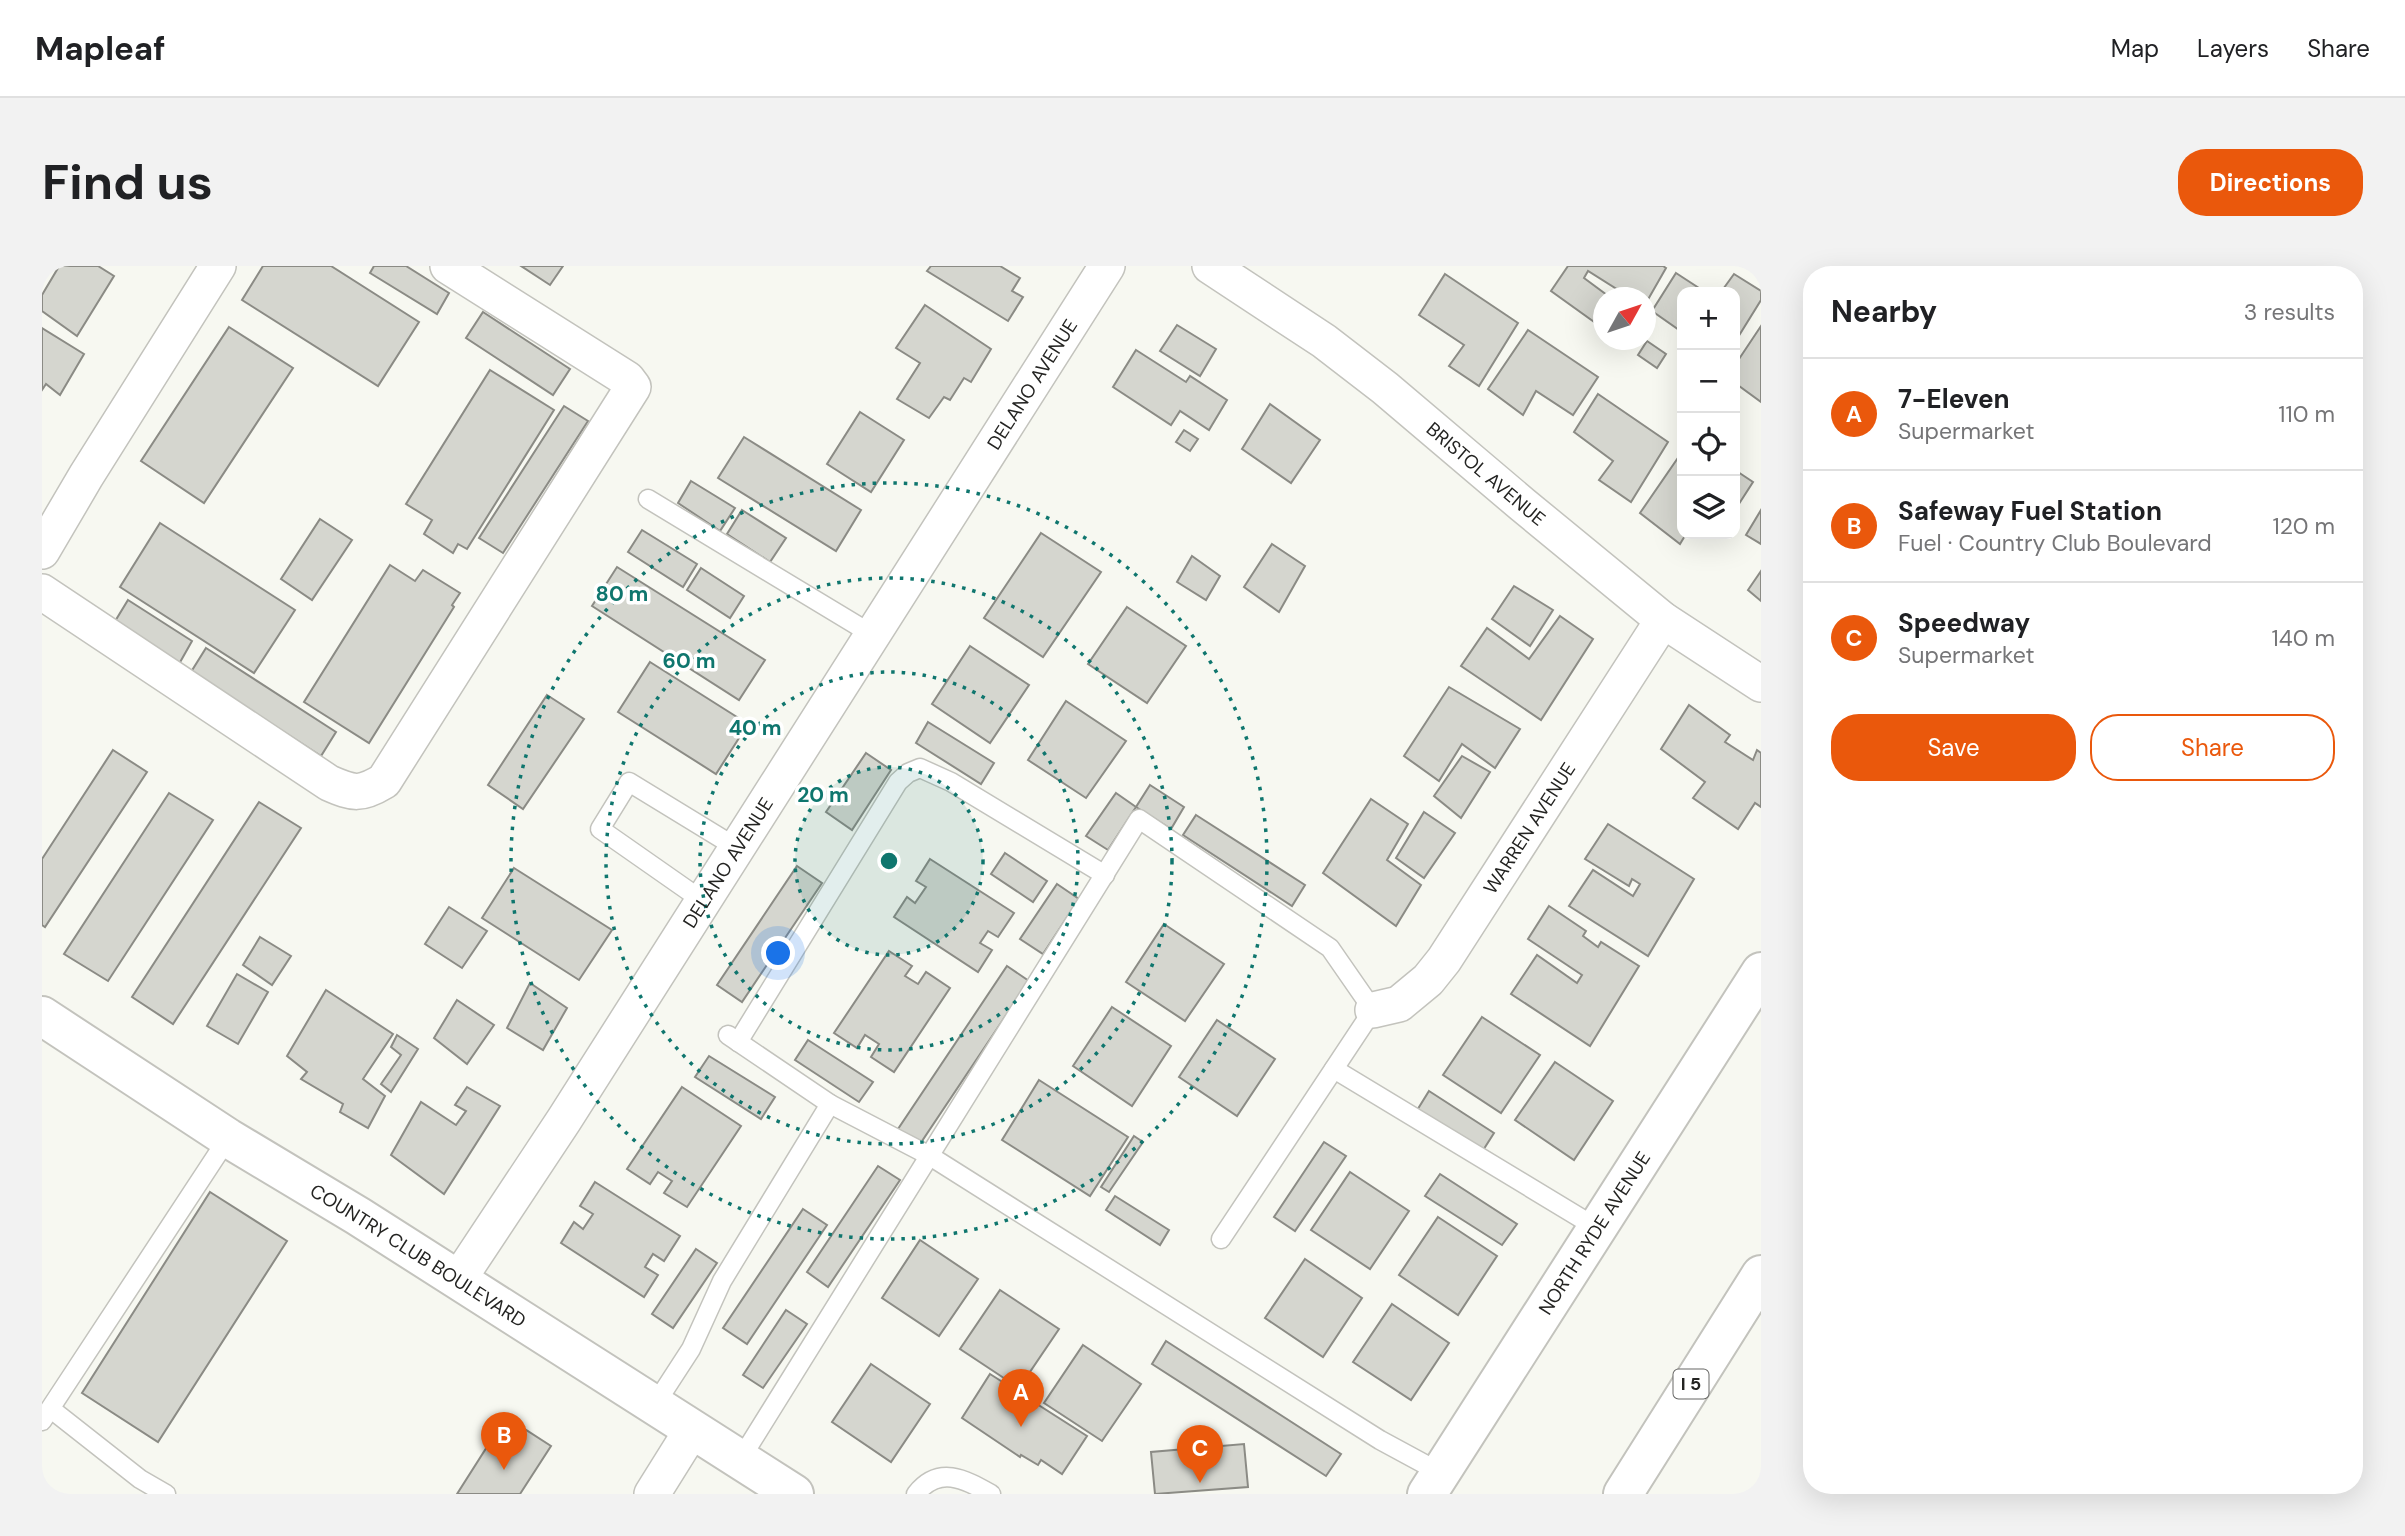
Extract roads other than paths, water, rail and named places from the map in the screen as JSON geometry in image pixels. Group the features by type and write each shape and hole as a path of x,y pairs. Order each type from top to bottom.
{"main road":[{"name":"NORTH RYDE AVENUE","path":"1434,1483 1761,972"},
{"name":"COUNTRY CLUB BOULEVARD","path":"42,1016 228,1138 458,1280 794,1494"},
{"name":"I 5","path":"1623,1494 1761,1275"}],"street":[{"path":"42,551 218,266"},
{"path":"42,593 329,783 350,792 367,792 384,781 633,387 627,379 448,266"},
{"name":"DELANO AVENUE","path":"458,1280 564,1120 1107,266"},
{"name":"BRISTOL AVENUE","path":"1210,266 1335,349 1663,620 1761,684"},
{"name":"WARREN AVENUE","path":"1373,1010 1399,1004 1428,980 1444,960 1663,620"},
{"path":"652,1494 692,1430"}],"lane":[{"path":"648,499 873,635"},
{"path":"1105,875 951,782 920,768 908,773 898,782 733,1038 830,1104 930,1156 1380,1440 1434,1483"},
{"path":"703,901 600,829 629,782 737,849"},
{"path":"740,1460 1139,819 1330,947 1373,1010 1221,1239"},
{"path":"1334,1069 1597,1228"},
{"path":"654,1406 691,1349 722,1281 830,1104"},
{"path":"166,1494 139,1479 46,1415 228,1138"},
{"path":"916,1494 923,1486 941,1476 968,1481 991,1494"}],"place":[{"name":"7-Eleven","path":"1021,1427"},
{"name":"Safeway Fuel Station","path":"504,1470"},
{"name":"Speedway","path":"1200,1483"}]}
